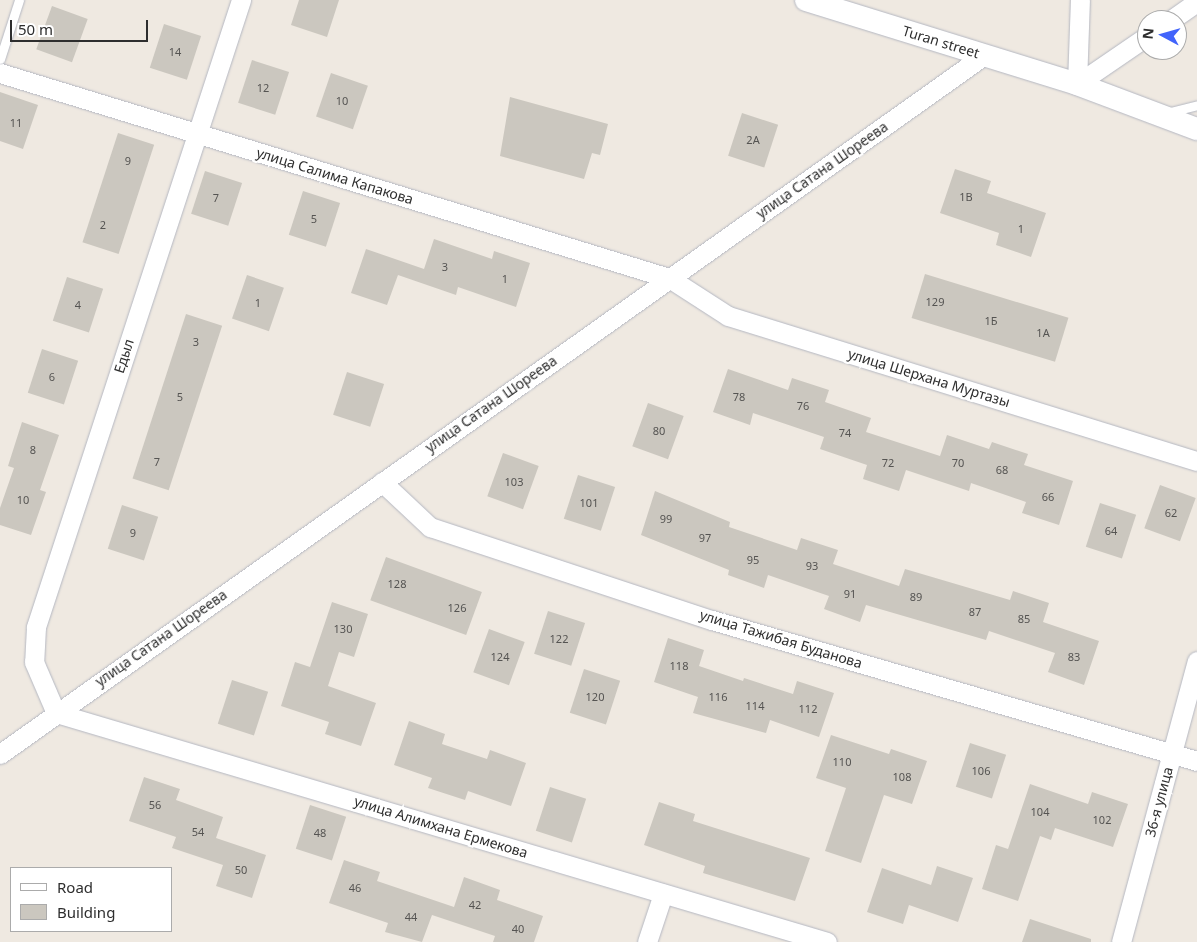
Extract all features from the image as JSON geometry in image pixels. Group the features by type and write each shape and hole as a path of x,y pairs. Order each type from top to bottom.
{"street":[{"name":"Едыл","path":"56,713 34,662 36,627 241,0"},
{"name":"Turan street","path":"806,0 1077,84 1163,113 1197,129"},
{"path":"1077,84 1080,0"},
{"path":"1185,10 1197,2"},
{"path":"1077,84 1137,43"},
{"name":"улица Сатана Шореева","path":"0,754 983,56"},
{"name":"улица Салима Капакова","path":"0,73 669,278"},
{"name":"улица Шерхана Муртазы","path":"669,278 728,316 1197,461"},
{"name":"улица Тажибая Буданова","path":"382,482 430,527 712,620 1197,762"},
{"name":"36-я улица","path":"1121,942 1197,661"},
{"name":"улица Алимхана Ермекова","path":"56,713 827,942"},
{"path":"647,942 663,894"}],"lane":[{"path":"0,59 19,0"},
{"path":"1163,113 1197,105"}],"building":[{"path":"299,0 339,0 327,37 291,25"},
{"path":"52,6 88,19 72,62 36,49"},
{"path":"164,24 201,36 187,80 150,68"},
{"path":"252,60 289,72 275,115 238,103"},
{"path":"331,73 368,86 353,129 316,116"},
{"path":"0,92 38,105 23,149 0,141"},
{"path":"510,97 608,124 600,155 592,153 584,179 500,156"},
{"path":"742,113 778,125 764,168 728,156"},
{"path":"118,133 154,145 119,254 82,242"},
{"path":"955,169 991,181 987,193 1046,213 1031,257 996,245 999,233 940,213"},
{"path":"205,171 242,183 228,226 191,214"},
{"path":"303,191 340,203 326,247 289,235"},
{"path":"434,239 492,259 494,251 530,263 516,307 458,287 456,295 398,275 387,305 351,293 366,249 424,269"},
{"path":"925,274 1068,318 1055,362 912,318"},
{"path":"247,275 284,288 269,331 232,318"},
{"path":"67,277 103,289 89,332 53,321"},
{"path":"186,314 222,326 169,490 133,479"},
{"path":"42,349 78,361 64,404 28,393"},
{"path":"728,369 788,390 792,378 829,390 825,402 871,418 866,432 940,456 947,435 989,449 992,442 1028,454 1024,465 1073,481 1059,525 1022,513 1026,502 971,483 969,491 906,470 899,491 863,479 867,465 820,449 824,437 753,413 750,425 713,412"},
{"path":"347,372 384,384 370,427 333,415"},
{"path":"648,403 684,416 668,459 632,446"},
{"path":"22,422 59,435 40,490 46,492 31,535 0,525 0,508 14,468 8,466"},
{"path":"503,453 539,466 523,509 487,496"},
{"path":"578,475 615,487 601,531 564,519"},
{"path":"1160,485 1196,498 1180,541 1144,528"},
{"path":"655,491 730,522 729,527 797,550 801,538 838,550 833,564 899,586 905,569 1010,600 1013,591 1049,603 1043,622 1099,641 1084,685 1048,672 1055,653 989,631 986,640 866,605 860,622 824,609 829,596 768,575 764,588 728,575 729,570 641,535"},
{"path":"1100,503 1136,515 1122,558 1086,547"},
{"path":"122,505 158,517 144,560 108,549"},
{"path":"386,557 482,592 466,635 370,600"},
{"path":"332,602 368,614 354,657 339,652 328,686 376,703 361,746 325,734 329,722 281,706 295,662 310,667"},
{"path":"548,611 585,623 571,666 534,654"},
{"path":"489,629 525,642 509,685 473,672"},
{"path":"668,638 704,650 699,666 743,681 744,678 793,694 797,681 834,693 819,737 770,720 766,733 693,713 698,697 654,682"},
{"path":"584,669 620,681 606,724 570,713"},
{"path":"232,680 268,692 254,735 218,724"},
{"path":"409,721 445,734 442,744 487,759 490,750 526,763 511,806 468,791 465,800 428,788 432,778 394,765"},
{"path":"831,735 889,754 891,749 927,761 912,804 884,795 861,863 825,851 846,788 816,778"},
{"path":"970,743 1006,755 992,798 956,787"},
{"path":"144,777 180,789 176,800 223,817 216,838 266,855 252,898 216,886 223,865 172,848 176,837 129,821"},
{"path":"1030,784 1088,804 1092,792 1128,804 1113,847 1055,828 1051,840 1040,836 1018,901 982,889 996,845 1008,849"},
{"path":"550,787 586,799 572,842 536,831"},
{"path":"659,802 695,814 693,821 810,858 795,901 703,873 705,866 644,845"},
{"path":"310,805 346,817 332,860 296,849"},
{"path":"344,860 380,872 377,881 454,907 464,877 500,890 497,900 543,916 534,942 493,942 495,936 432,915 422,942 385,932 388,923 329,903"},
{"path":"937,866 973,878 958,922 909,905 903,924 867,912 882,868 931,885"},
{"path":"1030,919 1091,939 1091,942 1022,942"}]}
